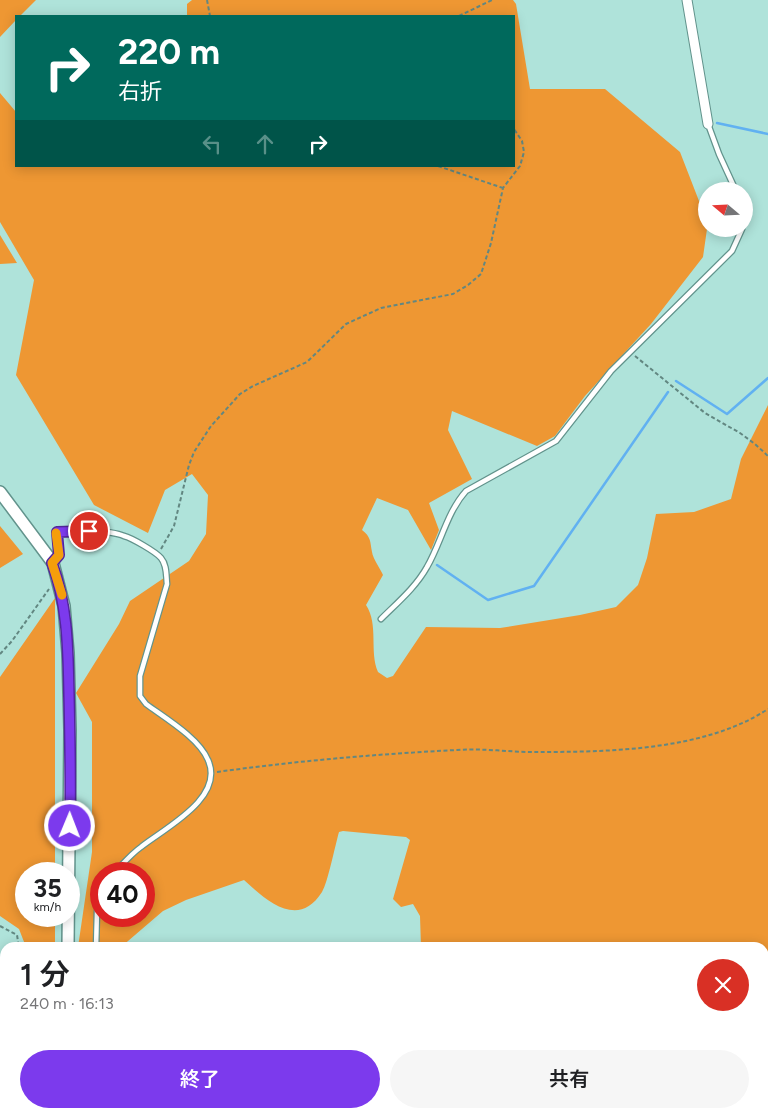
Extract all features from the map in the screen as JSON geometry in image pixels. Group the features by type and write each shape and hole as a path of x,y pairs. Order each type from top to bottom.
{"street":[{"path":"687,0 708,124"},
{"path":"0,492 52,563 59,581 66,627 70,730 68,942"}],"lane":[{"path":"708,124 732,182"},
{"path":"381,619 413,586 426,568 458,501 466,491 556,441 611,371 732,252 738,238"},
{"path":"52,563 59,555 56,534 60,531 113,532 126,536 156,554 164,564 167,584 140,676 140,696 146,704 199,746 208,759 212,773 210,783 198,802 168,828 140,847 126,862"},
{"path":"96,927 96,942"}],"path":[{"path":"207,0 210,15"},
{"path":"462,15 492,0"},
{"path":"156,554 174,526 194,452 211,426 240,394 253,386 307,362 346,324 353,320 381,308 454,294 480,274 491,243 503,188 520,166 524,152 522,142 515,131"},
{"path":"441,167 503,188"},
{"path":"630,352 704,412 755,444 768,456"},
{"path":"0,654 12,641 52,585 59,581"},
{"path":"212,773 294,761 460,750 533,752 609,750 657,745 706,737 760,715 768,709"},
{"path":"0,926 17,935 18,942"}],"shaded area":[{"path":"0,0 36,0 21,15 15,15 15,21 0,37"},
{"path":"192,0 513,0 516,4 530,89 605,89 680,152 698,198 698,238 706,238 703,257 651,324 585,396 555,436 537,446 452,411 448,430 472,479 429,503 439,530 431,550 408,510 377,498 362,530 369,537 374,558 383,575 366,605 372,621 375,664 378,672 387,678 393,676 426,627 500,628 616,607 638,585 647,558 656,514 694,512 731,499 741,459 768,405 768,942 421,942 420,916 413,904 401,907 393,899 410,840 406,837 343,831 339,832 322,892 313,903 303,909 282,908 262,896 244,880 186,900 163,911 155,918 155,862 91,862 92,722 76,693 119,624 130,601 189,561 206,534 208,495 192,474 165,490 148,533 94,505 16,375 34,280 0,222 0,93 15,111 15,167 515,167 515,15 187,15 187,4"},
{"path":"0,235 17,263 0,264"},
{"path":"0,526 23,554 0,568"},
{"path":"55,598 55,862 15,862 15,926 0,916 0,677"},
{"path":"90,866 90,927 144,927 127,942 79,942"},
{"path":"16,927 55,927 55,942 24,942 19,929"}],"waterway":[{"path":"717,123 768,134"},
{"path":"676,381 727,414 768,378"},
{"path":"437,565 488,600 534,586 668,392"}],"slow traffic":[{"path":"56,533 59,555 52,563 62,595"}],"route":[{"path":"70,826 68,653 62,592 52,563 59,555 57,532 71,530 89,531"}]}
